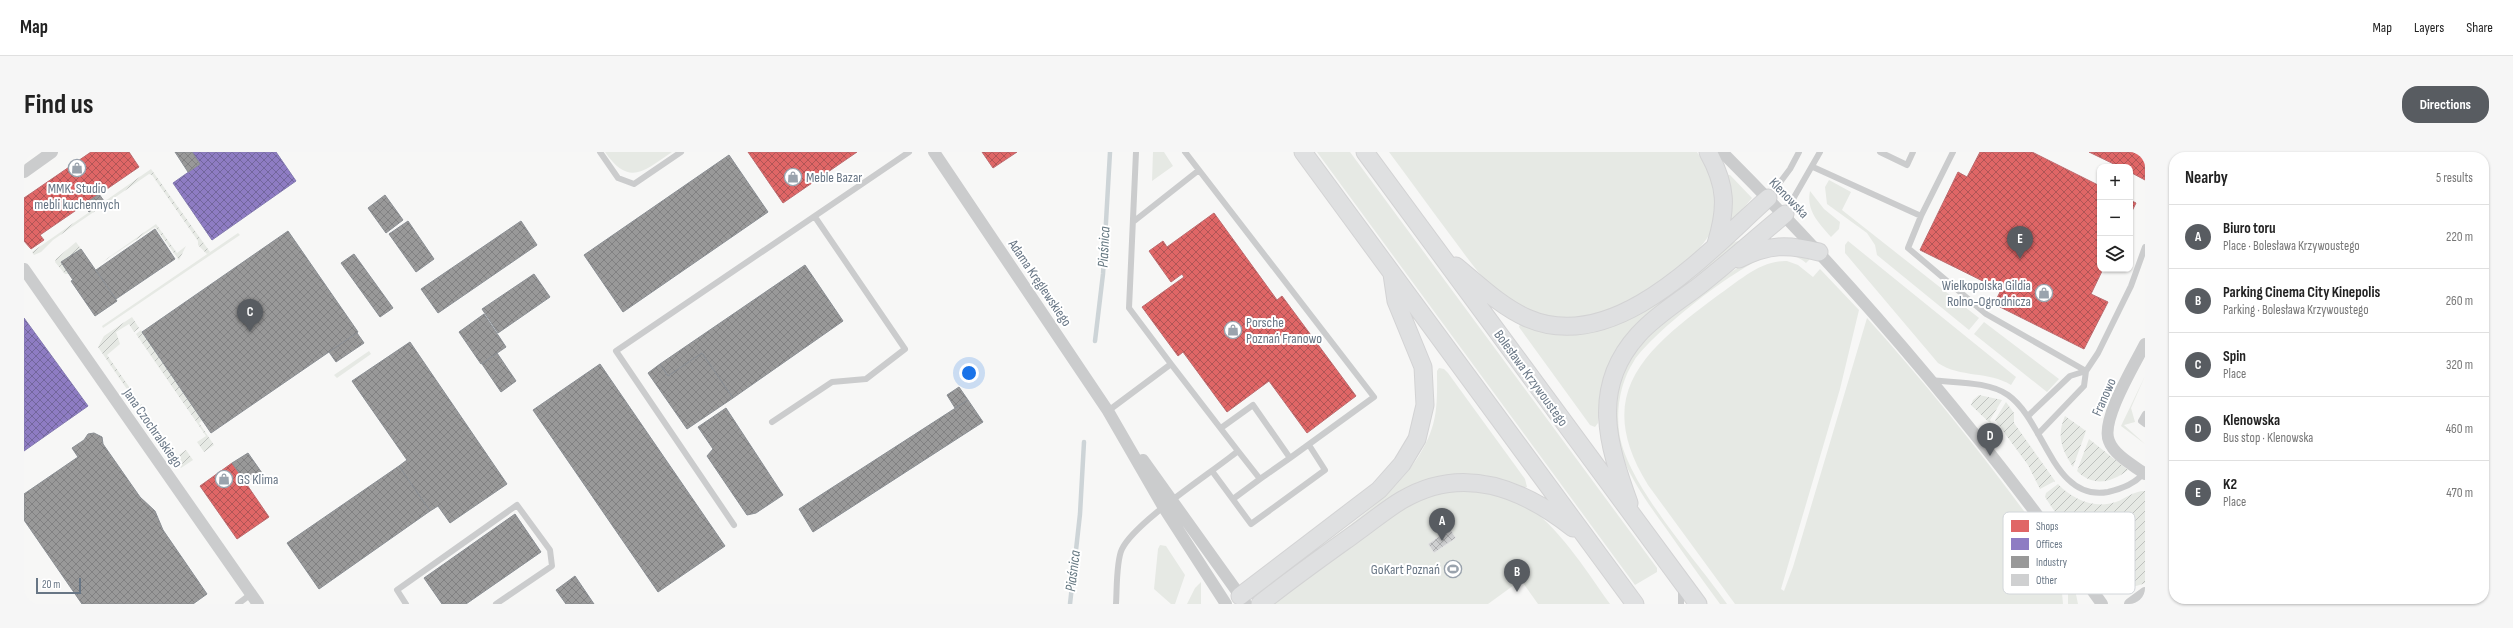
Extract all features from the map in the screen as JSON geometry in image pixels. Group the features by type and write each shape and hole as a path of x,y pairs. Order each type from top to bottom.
{"main road":[{"path":"1303,152 1635,604"},
{"name":"Bolesława Krzywoustego","path":"1365,152 1698,604"},
{"path":"1708,152 1716,166 1724,196 1723,220 1716,244"},
{"path":"1438,252 1507,307 1527,318 1549,325 1568,326 1606,321 1640,305 1658,293 1768,198"},
{"path":"1636,520 1608,437 1609,399 1616,371 1628,348 1646,328 1720,270 1784,214"},
{"path":"1720,270 1747,255 1771,247 1793,246 1819,252"},
{"path":"1236,602 1379,490 1402,464 1417,439 1425,406 1423,367 1396,301 1391,270"},
{"path":"1260,604 1403,500 1433,487 1454,482 1476,482 1496,485 1527,498 1567,523 1592,546"}],"street":[{"path":"24,172 52,152"},
{"name":"Adama Kręglewskiego","path":"934,152 1108,411 1164,508 1236,602"},
{"name":"Klenowska","path":"1722,152 1784,214 1819,252 1931,380 2035,512"},
{"name":"Jana Czochralskiego","path":"24,269 255,599"},
{"name":"Franowo","path":"2145,344 2113,410 2107,430 2108,440 2113,448 2145,473"},
{"name":"Adama Kręglewskiego","path":"1120,431 1174,500 1218,565 1236,602"},
{"path":"2130,604 2145,593"},
{"name":"Klenowska","path":"2095,594 2102,604"}],"lane":[{"path":"600,152 618,178 634,184 681,152"},
{"path":"734,525 616,351 909,152"},
{"path":"1136,152 1129,308 1260,479"},
{"path":"1185,152 1374,397 1233,499"},
{"path":"1768,198 1790,169 1799,152"},
{"path":"1784,214 1813,167 1820,152"},
{"path":"1880,152 1906,165 1913,152"},
{"path":"1953,152 1921,216 1908,248 1986,314 2086,371"},
{"path":"1813,167 1921,216"},
{"path":"1133,222 1199,170"},
{"path":"772,422 832,382 866,379 905,349 815,217"},
{"path":"2038,434 2084,386 2086,371 2098,353 2131,286 2145,247"},
{"path":"1108,411 1171,364"},
{"path":"2028,416 2070,376 2086,371"},
{"path":"1931,380 1988,388 2006,394 2023,407 2060,472 2083,490 2093,493 2112,491 2133,482 2145,473"},
{"path":"1221,428 1253,405 1290,458"},
{"path":"2145,414 2142,421 2145,424"},
{"path":"1212,471 1251,524 1325,470 1309,444"},
{"path":"1116,604 1121,551 1131,537 1164,508 1238,451"},
{"path":"406,604 397,590 517,505 550,550 552,566 496,604"},
{"path":"1681,581 1681,604"},
{"path":"238,604 255,599"}],"shaded area":[{"path":"605,152 672,152 645,170 629,172 614,163"},
{"path":"1153,152 1164,152 1173,166 1152,181"},
{"path":"1317,152 1350,152 1657,568 1657,572 1635,585"},
{"path":"1389,152 1697,152 1714,186 1717,214 1715,223 1707,238 1695,253 1679,268 1641,295 1603,313 1587,318 1559,318 1539,314 1521,307 1494,289 1462,251"},
{"path":"151,169 210,252 207,254 198,245 198,241 152,175 149,174 53,240 41,252 34,255 32,252"},
{"path":"1727,175 1730,175 1752,198 1730,224"},
{"path":"1829,180 1851,192 1842,210 1979,318 1969,330 1877,255 1875,245 1867,233 1827,204 1825,187"},
{"path":"1810,191 1824,209 1840,222 1839,229 1831,237 1814,216 1810,205"},
{"path":"156,224 177,253 186,246 179,260 155,227 98,265"},
{"path":"238,233 240,235 103,328 102,326"},
{"path":"1744,239 1616,350 1602,383 1598,423 1595,427 1590,425 1519,327 1520,324 1604,328 1613,325 1677,285 1732,243"},
{"path":"1848,241 2016,377 2011,385 1993,378 1956,371 1938,363 1845,253 1845,245"},
{"path":"76,242 81,249 61,262 69,274 65,274 55,262 56,259"},
{"path":"1779,250 1795,251 1810,259 1806,263 1799,258 1790,255 1772,255 1758,260 1719,284 1677,317 1644,349 1634,361 1620,394 1618,413 1619,431 1624,452 1634,474 1664,520 1727,604 1720,604 1649,504 1623,459 1616,436 1613,412 1616,389 1627,365 1645,340 1668,318 1693,298 1746,262 1763,254"},
{"path":"1787,261 1798,265 1813,277 1820,269 1859,310 1840,389 1781,589 1784,591 1793,567 1867,318 1946,410 2025,512 2003,512 2003,594 2062,594 2063,604 1735,604 1648,485 1632,453 1625,424 1626,399 1634,376 1649,355 1668,335 1717,296 1750,273 1768,264"},
{"path":"132,317 139,328 134,332 129,324 116,332 120,344 107,355 177,456 186,450 193,460 181,468 98,347 104,336"},
{"path":"1984,322 2059,379 2047,392 1974,334"},
{"path":"141,330 203,420 199,423 214,445 204,452 197,442 206,436 136,334"},
{"path":"369,351 371,354 337,378 334,375"},
{"path":"1439,368 1444,369 1448,373 1525,479 1527,487 1524,488 1484,475 1444,476 1259,594 1268,584 1368,511 1389,492 1407,472 1422,451 1432,428 1436,407 1437,371"},
{"path":"2145,376 2131,408 2135,422 2124,425 2145,444 2121,426"},
{"path":"1979,395 2002,400 1990,420 1993,426 1971,405 1973,400"},
{"path":"2006,402 2014,413 2014,423 2055,481 2040,489 2028,465 1995,420"},
{"path":"2065,416 2086,431 2073,467 2063,449 2062,443 2061,430"},
{"path":"2089,439 2128,470 2115,478 2102,481 2096,481 2083,476 2077,471"},
{"path":"2058,484 2077,499 2092,504 2108,504 2116,502 2133,493 2145,491 2145,583 2135,586 2135,512 2055,512 2045,497 2046,493"},
{"path":"1458,488 1507,496 1522,503 1537,513 1578,558 1610,604 1538,604 1521,580 1488,604 1274,604 1277,599 1393,513 1420,498"},
{"path":"1160,545 1166,546 1185,575 1175,604 1171,604 1154,589 1158,549"},
{"path":"1201,582 1201,604 1187,604 1195,588"},
{"path":"2068,594 2076,594 2078,604 2068,604"}],"building: Shops":[{"path":"91,152 129,152 139,167 40,235 44,240 31,249 24,241 24,198"},
{"name":"Meble Bazar","path":"748,152 857,152 783,203"},
{"path":"982,152 1017,152 993,168"},
{"path":"1980,152 2032,152 2097,184 2097,272 2102,272 2091,294 2108,302 2084,349 1994,304 2001,290 1920,250 1958,172 1967,177"},
{"path":"2089,152 2145,152 2145,180 2133,174 2133,164 2114,164"},
{"path":"2133,202 2136,203 2133,209"},
{"name":"Porsche Poznań Franowo","path":"1214,213 1277,300 1282,296 1356,396 1307,433 1269,381 1227,412 1183,352 1178,356 1142,307 1184,277 1182,274 1171,282 1149,251 1163,241 1167,247"},
{"path":"232,463 269,517 237,539 200,486"}],"building: Offices":[{"path":"192,152 276,152 296,181 212,240 173,183 200,164"},
{"path":"24,318 88,406 24,451"}],"building: Industry":[{"path":"175,152 192,152 200,164 188,172"},
{"path":"729,155 768,212 623,312 584,255"},
{"path":"99,194 104,201 89,212 84,204"},
{"path":"385,195 403,220 386,233 368,208"},
{"path":"408,221 434,259 416,272 389,234"},
{"path":"521,221 537,245 438,313 421,289"},
{"path":"155,229 175,259 116,299 96,270"},
{"path":"288,231 358,332 211,433 142,332"},
{"path":"81,249 117,301 95,316 71,281 73,280 61,262"},
{"path":"354,254 393,308 380,317 341,263"},
{"path":"805,265 843,321 733,398 702,353 668,376 660,364"},
{"path":"534,274 550,297 498,333 482,309"},
{"path":"484,314 506,347 481,364 459,332"},
{"path":"357,333 364,343 336,362 329,352"},
{"path":"410,342 507,484 450,523 438,506 430,511 399,466 407,460 352,381"},
{"path":"497,353 516,381 501,392 482,364"},
{"path":"702,353 733,398 687,429 648,373 660,364 668,376"},
{"path":"600,364 725,546 658,592 533,410"},
{"path":"959,387 968,400 955,408 947,395"},
{"path":"968,400 983,422 813,532 799,509"},
{"path":"726,408 783,495 756,513 747,515 707,456 713,449 698,427"},
{"path":"94,433 102,437 103,444 140,497 155,511 163,530 207,594 193,604 82,604 24,520 24,494 78,457 72,448 84,440 88,434"},
{"path":"248,453 262,473 247,484 232,463"},
{"path":"399,466 430,511 319,589 287,543"},
{"path":"515,514 541,552 466,604 442,604 424,578"},
{"path":"575,576 594,604 566,604 556,590"}],"building: Other":[{"path":"1450,529 1456,538 1434,553 1428,544"}],"waterway":[{"name":"Piaśnica","path":"1095,341 1103,274 1110,152"},
{"name":"Piaśnica","path":"1070,604 1080,514 1084,442"}],"place":[{"name":"MMK. Studio mebli kuchennych","path":"77,168"},
{"name":"Meble Bazar","path":"793,177"},
{"name":"K2","path":"2020,259"},
{"name":"Wielkopolska Gildia Rolno-Ogrodnicza","path":"2044,293"},
{"name":"Porsche Poznań Franowo","path":"1233,330"},
{"name":"Spin","path":"250,332"},
{"name":"Klenowska","path":"1990,456"},
{"name":"GS Klima","path":"224,479"},
{"name":"Biuro toru","path":"1442,541"},
{"name":"GoKart Poznań","path":"1453,569"},
{"name":"Parking Cinema City Kinepolis","path":"1517,592"}]}
